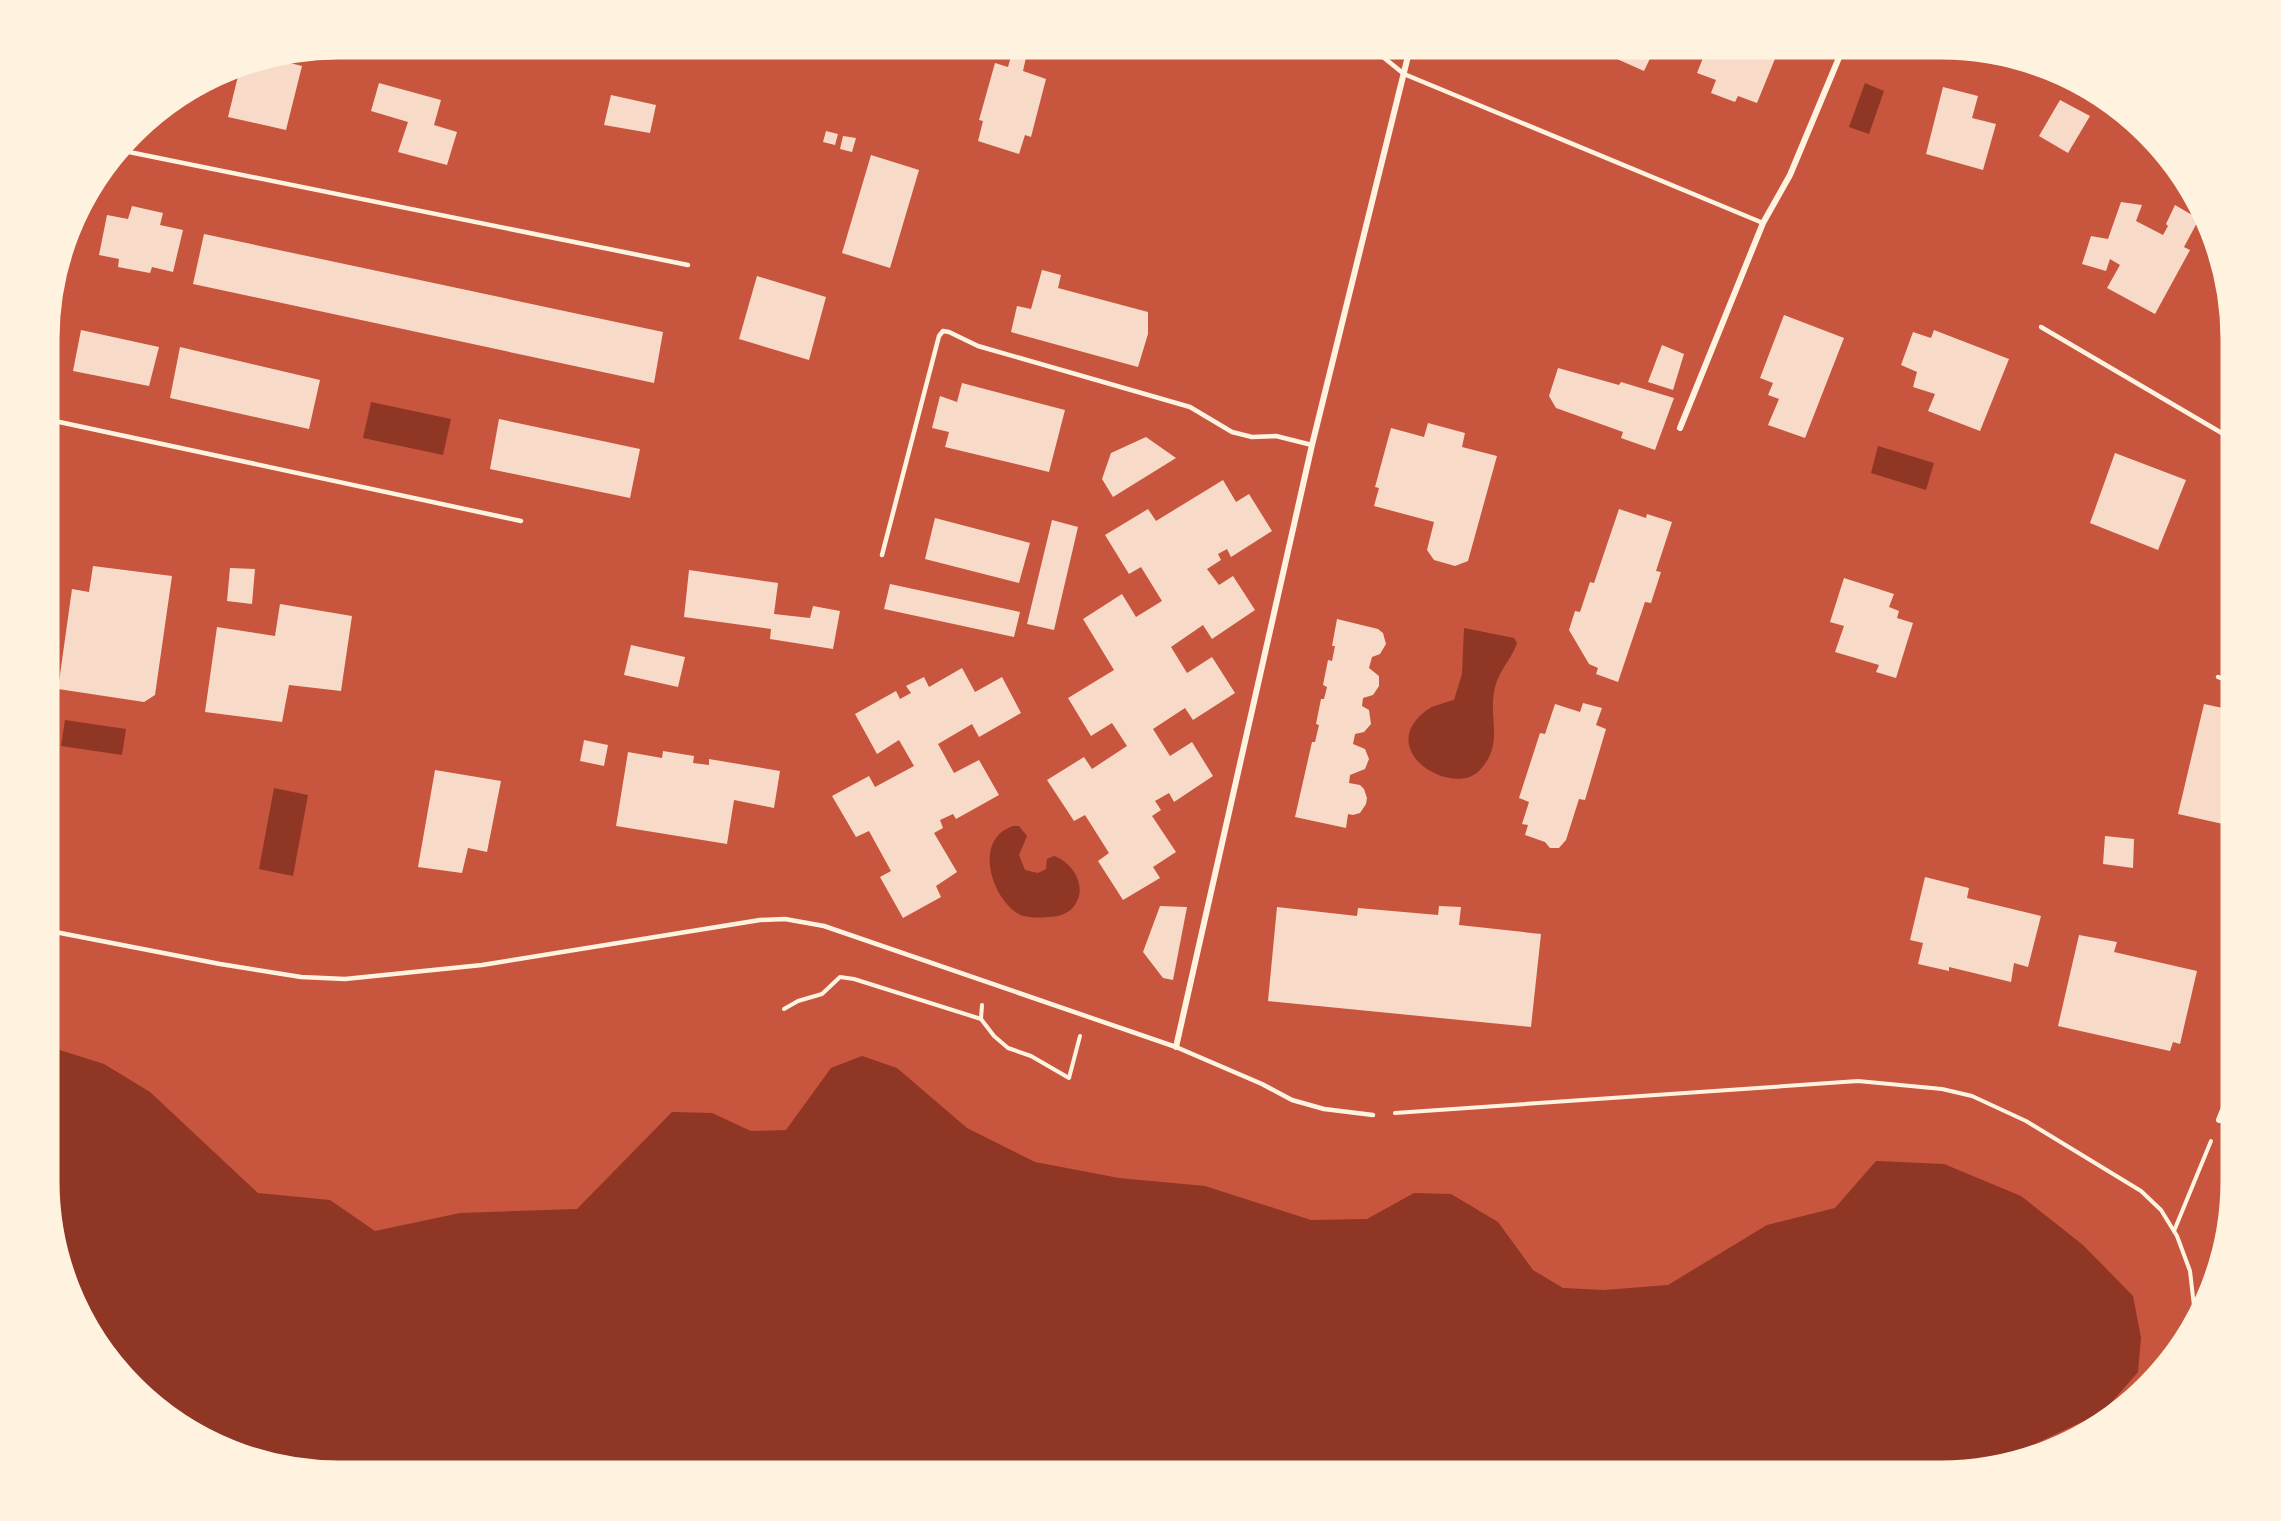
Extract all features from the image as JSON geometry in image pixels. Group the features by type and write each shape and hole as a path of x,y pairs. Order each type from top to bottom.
{"street":[{"path":"1176,1047 1312,445 1408,58"},
{"path":"1680,428 1763,223 1790,175 1839,58"},
{"path":"2219,1120 2222,1113"}],"lane":[{"path":"1384,58 1404,74 1763,223"},
{"path":"130,152 688,265"},
{"path":"2041,327 2222,433"},
{"path":"882,555 939,336 943,331 978,346 1190,407 1232,432 1252,437 1276,436 1312,445"},
{"path":"58,422 521,521"},
{"path":"2218,677 2222,678"},
{"path":"58,933 232,966 301,977 345,979 482,965 735,923 785,919 825,926 1176,1047 1262,1084 1292,1100 1324,1109 1373,1115"}],"path":[{"path":"784,1009 798,1001 822,994 840,977 899,992 981,1019 994,1036 1008,1048 1031,1056 1069,1078 1078,1043"},
{"path":"981,1019 982,1005"},
{"path":"1373,1115 1858,1081 1942,1089 1972,1096 2026,1121 2141,1191 2161,1210 2174,1232 2190,1271 2194,1306"},
{"path":"2174,1232 2219,1120"}],"shaded area":[{"path":"1865,83 1884,91 1869,134 1849,127"},
{"path":"371,402 451,419 443,455 363,438"},
{"path":"1878,446 1934,463 1926,490 1871,473"},
{"path":"1464,628 1514,638 1517,643 1496,684 1493,703 1493,742 1487,761 1479,771 1469,777 1456,779 1430,771 1419,762 1411,751 1408,739 1412,726 1423,713 1432,707 1454,700 1462,674"},
{"path":"65,720 126,729 122,755 61,746"},
{"path":"274,788 308,795 293,876 259,869"},
{"path":"1013,826 1019,826 1027,836 1019,855 1025,870 1038,873 1046,869 1047,859 1054,856 1067,863 1076,875 1080,889 1079,896 1068,912 1052,917 1024,916 1007,905 994,881 990,868 990,854 993,843 1001,833"},
{"path":"58,1050 104,1064 150,1092 258,1193 330,1200 375,1231 460,1213 577,1209 672,1112 712,1113 751,1131 786,1130 831,1068 862,1056 897,1068 967,1128 1035,1162 1119,1178 1205,1186 1311,1220 1367,1219 1414,1193 1451,1194 1498,1222 1533,1270 1563,1288 1604,1290 1668,1285 1767,1225 1835,1208 1876,1161 1944,1164 2021,1196 2083,1245 2133,1296 2141,1338 2138,1372 2100,1413 2017,1452 1960,1462 321,1462 285,1457 249,1448 215,1434 168,1404 128,1367 106,1338 87,1306 73,1272 61,1218 58,1182"}],"building":[{"path":"1010,58 1026,58 1023,71 1046,79 1031,137 1025,135 1019,154 978,141 983,121 979,120 995,63 1008,67"},
{"path":"1615,58 1650,58 1644,71"},
{"path":"1703,58 1775,58 1757,103 1738,96 1735,102 1711,93 1716,80 1697,73"},
{"path":"285,64 302,66 286,130 228,117 238,78"},
{"path":"379,83 441,100 434,125 457,132 447,165 398,152 408,122 371,111"},
{"path":"1943,87 1978,96 1972,118 1996,124 1983,170 1926,154"},
{"path":"611,95 656,105 650,133 604,125"},
{"path":"2060,100 2090,116 2068,153 2039,136"},
{"path":"826,131 838,134 835,145 823,142"},
{"path":"843,136 856,138 852,152 840,149"},
{"path":"871,155 919,170 890,268 842,253"},
{"path":"2121,202 2142,205 2136,221 2163,235 2175,205 2195,216 2197,223 2184,247 2190,250 2155,314 2107,288 2120,265 2110,259 2106,271 2082,264 2091,236 2108,239"},
{"path":"132,206 163,213 160,225 183,230 173,272 152,267 150,273 118,267 119,259 99,255 107,215 128,219"},
{"path":"204,234 663,332 654,383 193,284"},
{"path":"1042,270 1061,275 1058,288 1148,312 1148,334 1138,367 1011,332 1017,306 1031,309"},
{"path":"757,276 826,297 809,360 739,339"},
{"path":"1784,315 1844,338 1805,438 1768,425 1779,399 1768,395 1773,383 1760,378"},
{"path":"81,330 159,347 149,386 73,371"},
{"path":"1934,330 2009,359 1980,431 1928,411 1935,394 1913,387 1917,372 1901,365 1913,332 1931,338"},
{"path":"1662,345 1684,354 1673,390 1648,382"},
{"path":"180,347 320,380 309,429 170,398"},
{"path":"1558,368 1619,385 1621,382 1674,398 1655,450 1621,438 1623,432 1556,408 1549,396"},
{"path":"962,383 1065,410 1049,472 945,447 949,432 932,428 940,396 957,402"},
{"path":"499,419 640,449 630,498 490,469"},
{"path":"1428,423 1465,433 1462,447 1497,456 1468,561 1455,566 1434,560 1427,550 1434,522 1374,506 1379,488 1375,487 1391,428 1424,437"},
{"path":"1146,437 1176,458 1113,497 1102,479 1111,453"},
{"path":"2115,453 2186,480 2158,550 2090,523"},
{"path":"1223,480 1236,502 1249,494 1272,531 1231,557 1227,549 1218,554 1221,560 1207,569 1219,585 1233,576 1255,610 1212,639 1203,625 1171,647 1187,673 1212,657 1235,693 1193,720 1185,708 1153,729 1170,756 1192,742 1213,776 1174,802 1169,793 1155,801 1161,810 1152,816 1176,852 1153,867 1160,878 1123,900 1098,861 1109,853 1085,815 1074,821 1047,780 1084,757 1092,769 1127,746 1112,723 1091,736 1068,698 1114,670 1083,619 1122,594 1136,617 1162,601 1141,567 1129,574 1105,535 1148,509 1156,521"},
{"path":"1619,509 1646,518 1647,514 1672,522 1656,571 1661,572 1651,603 1645,602 1618,682 1596,674 1598,668 1589,664 1569,630 1575,611 1580,612 1590,582 1594,583"},
{"path":"935,518 1030,543 1019,583 925,559"},
{"path":"1052,520 1078,527 1054,630 1027,624"},
{"path":"93,566 172,576 155,695 144,702 58,689 72,589 89,592"},
{"path":"230,568 255,569 252,604 227,601"},
{"path":"689,570 778,583 774,614 810,618 813,606 840,611 833,649 770,639 771,629 684,617"},
{"path":"1844,578 1894,594 1889,607 1899,611 1897,618 1913,623 1896,678 1876,672 1879,665 1835,652 1844,626 1830,622"},
{"path":"890,584 1020,612 1014,637 884,609"},
{"path":"280,604 352,616 341,691 289,685 282,722 205,712 217,627 275,636"},
{"path":"1337,619 1378,629 1383,633 1386,644 1380,654 1372,657 1369,668 1379,676 1379,686 1373,695 1363,698 1362,706 1369,710 1371,724 1364,732 1355,734 1353,744 1365,749 1369,759 1365,769 1350,775 1349,783 1360,785 1364,789 1366,804 1360,813 1348,814 1346,828 1295,817 1312,742 1315,742 1319,725 1316,724 1321,699 1324,699 1327,687 1323,685 1328,660 1332,661"},
{"path":"631,645 685,657 678,687 624,675"},
{"path":"962,668 975,692 1002,677 1021,713 979,737 972,724 938,744 954,773 979,760 999,795 956,819 953,814 940,820 943,828 934,833 957,872 936,886 941,897 903,918 880,877 891,871 869,831 856,837 832,796 869,776 875,787 914,766 899,740 877,754 855,714 896,691 900,699 911,693 906,686 924,677 929,687"},
{"path":"1583,703 1602,708 1596,725 1606,729 1585,800 1579,799 1566,840 1559,848 1550,848 1545,842 1525,835 1528,825 1522,824 1529,802 1519,798 1540,733 1545,734 1555,704 1580,712"},
{"path":"2204,704 2222,708 2222,824 2178,814"},
{"path":"584,740 608,745 604,766 580,761"},
{"path":"663,751 694,756 693,763 709,765 709,759 780,771 774,808 734,800 727,844 616,826 628,752 662,758"},
{"path":"435,770 501,781 487,852 468,848 462,873 418,867"},
{"path":"2105,836 2134,839 2133,868 2103,864"},
{"path":"1925,877 1969,888 1967,898 2041,916 2028,967 2014,963 2011,982 1949,967 1949,971 1918,964 1923,943 1910,940"},
{"path":"1160,906 1187,907 1173,980 1163,978 1143,952"},
{"path":"1439,906 1461,907 1459,925 1541,934 1531,1027 1268,1001 1277,907 1357,916 1358,908 1438,915"},
{"path":"2079,935 2117,942 2114,952 2197,971 2180,1044 2173,1042 2170,1051 2058,1026"}]}
